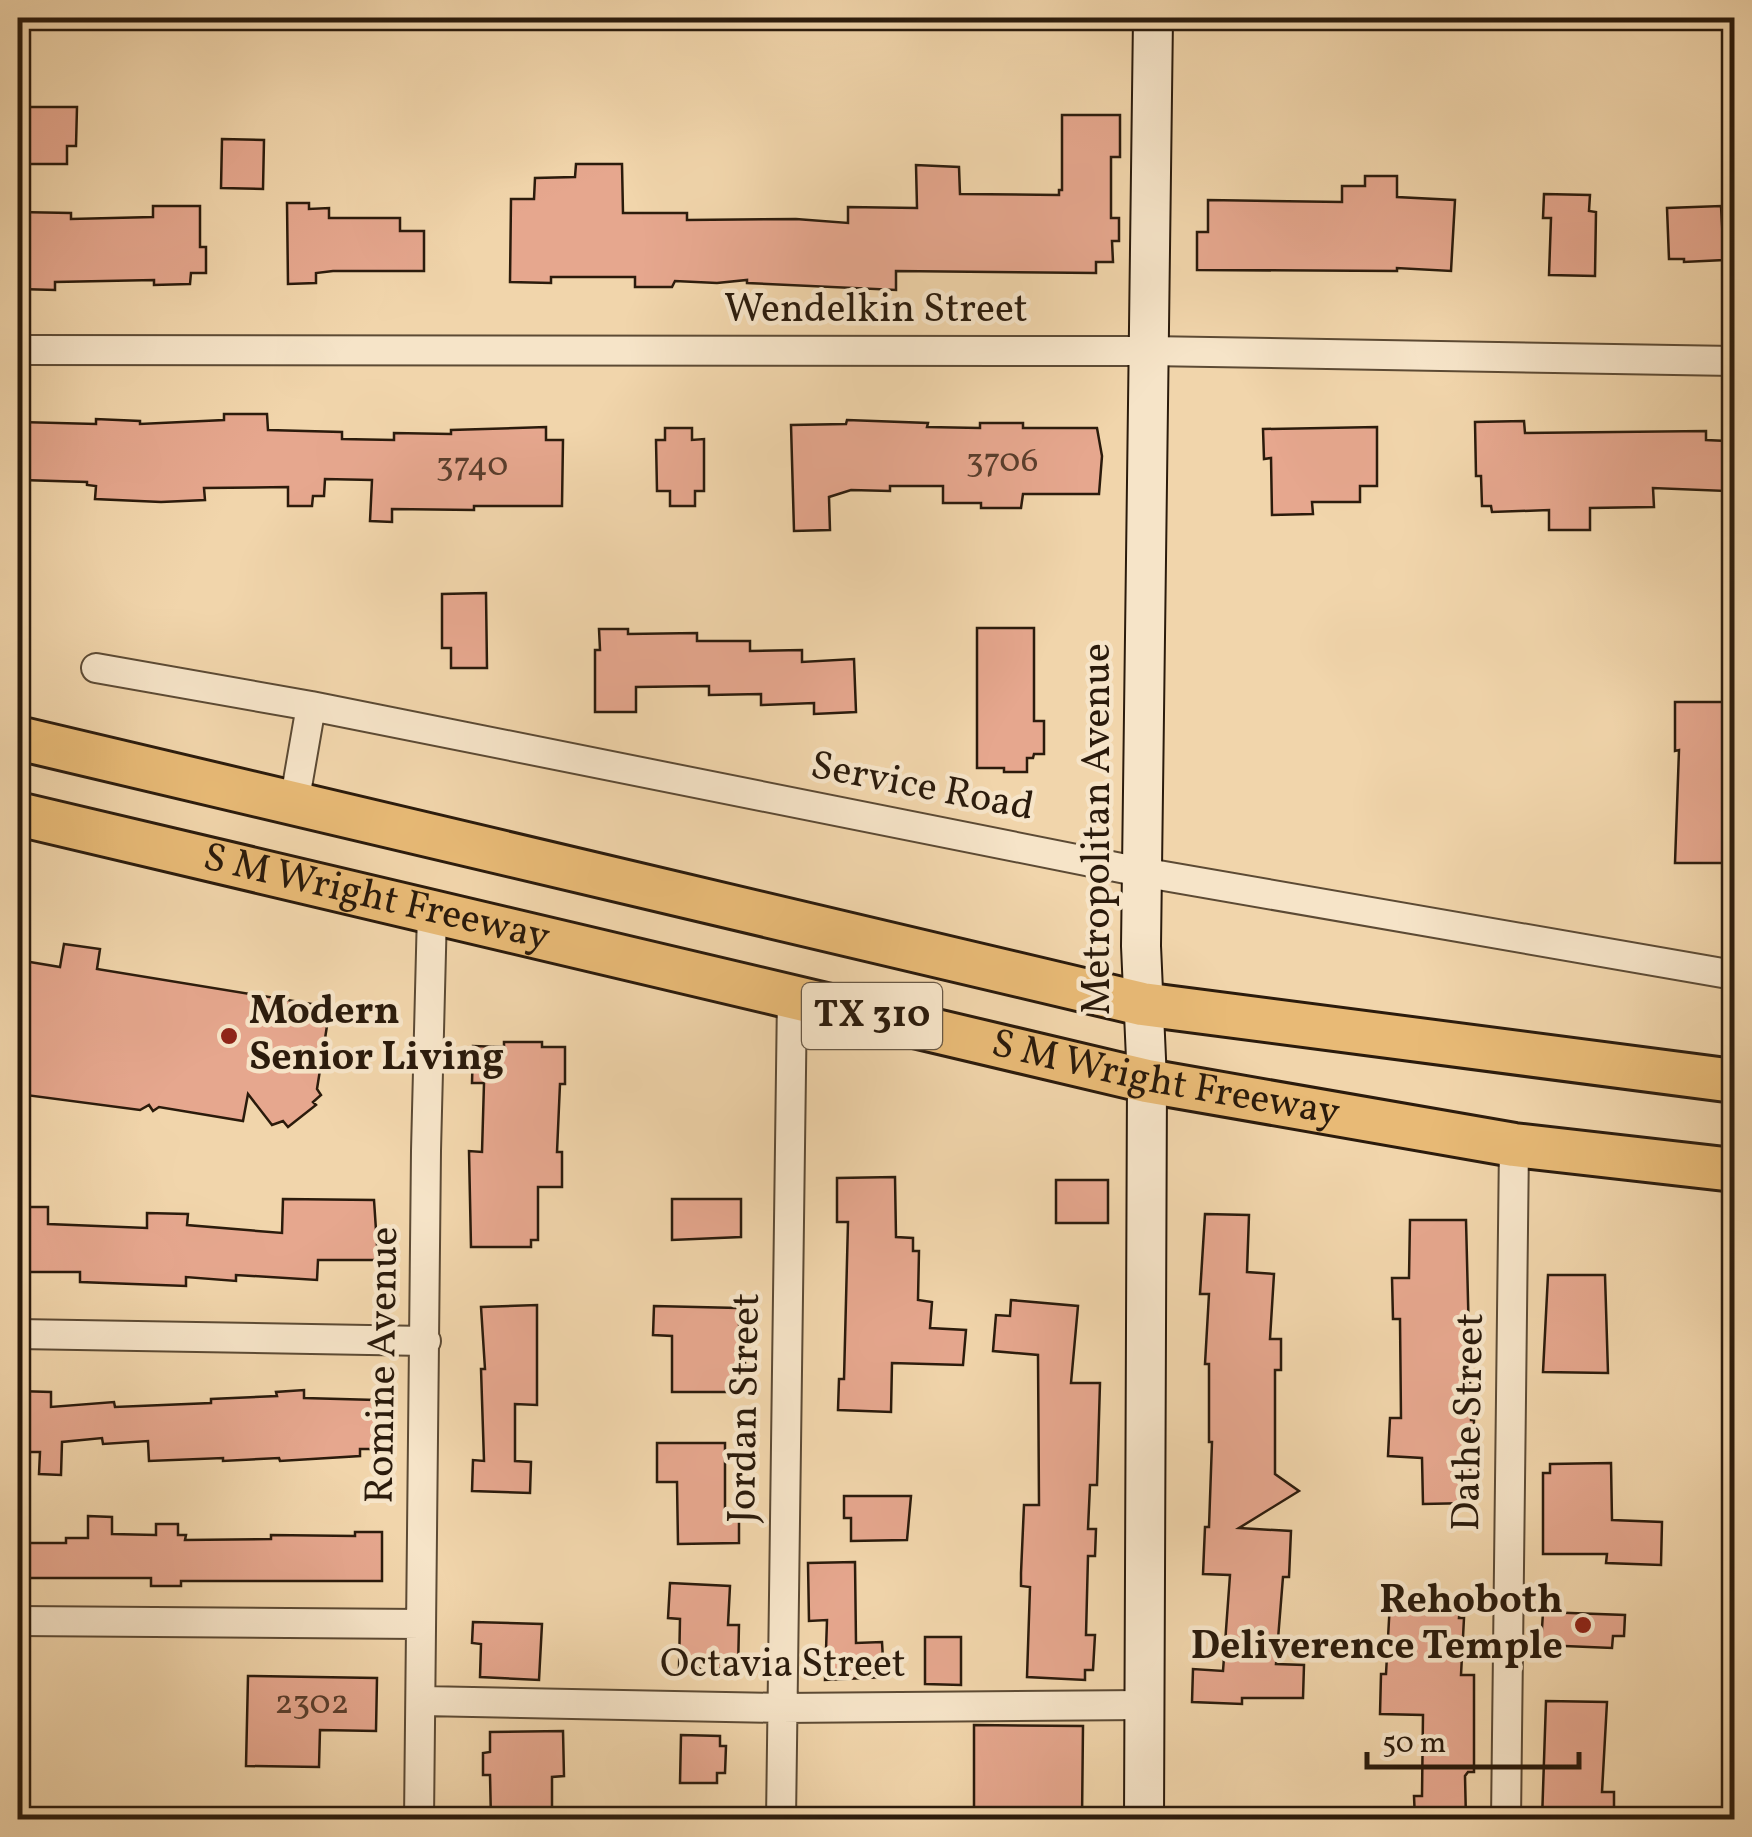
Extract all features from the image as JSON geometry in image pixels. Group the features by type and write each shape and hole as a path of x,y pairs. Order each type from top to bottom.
{"main road":[{"name":"S M Wright Freeway","path":"18,738 1142,1004 1734,1081"},
{"name":"S M Wright Freeway","path":"18,814 1147,1080 1514,1146 1734,1170"}],"street":[{"name":"Metropolitan Avenue","path":"1144,1820 1147,1080 1141,872 1153,18"},
{"name":"Wendelkin Street","path":"18,350 1148,351 1734,361"},
{"name":"Service Road","path":"96,668 311,706 1141,872 1734,975"},
{"path":"294,804 311,706"},
{"name":"Romine Avenue","path":"419,1820 432,912"},
{"name":"Jordan Street","path":"782,1820 792,998"},
{"name":"Dathe Street","path":"1506,1820 1514,1146"},
{"path":"18,1334 426,1341"},
{"path":"18,1621 422,1624"},
{"name":"Octavia Street","path":"423,1700 782,1708 1143,1705"}],"building":[{"path":"18,107 77,107 76,146 67,146 67,164 22,164"},
{"path":"1062,115 1120,115 1120,157 1111,157 1111,218 1119,218 1119,241 1112,241 1113,262 1096,262 1096,273 896,271 896,290 747,280 675,281 672,287 635,287 635,277 551,277 551,283 510,282 511,199 534,199 535,178 575,177 576,164 622,164 623,213 687,213 687,220 796,219 848,223 848,207 917,208 916,165 959,167 960,194 1059,195"},
{"path":"222,139 264,140 263,189 221,188"},
{"path":"1365,176 1397,176 1397,197 1455,200 1451,271 1197,270 1197,232 1208,232 1208,200 1342,202 1342,186 1365,186"},
{"path":"1544,194 1590,195 1589,211 1596,212 1595,276 1549,275 1551,218 1543,218"},
{"path":"287,203 309,203 309,209 329,208 329,218 400,218 400,231 424,231 424,271 333,271 316,273 316,283 288,284"},
{"path":"153,206 200,206 200,247 206,247 206,273 191,273 190,284 154,285 154,280 55,282 55,290 20,289 18,212 71,213 71,219 153,217"},
{"path":"1721,206 1724,260 1669,259 1667,208"},
{"path":"224,414 267,414 268,430 342,432 342,439 394,440 394,433 451,434 451,430 546,427 546,440 563,440 562,506 392,509 392,522 370,521 372,480 325,479 324,496 313,496 312,506 288,506 288,487 204,488 205,500 161,502 95,499 96,486 87,482 22,480 24,444 19,444 20,422 96,424 96,419 140,424 224,420"},
{"path":"847,420 928,423 927,427 980,428 980,423 1023,423 1023,428 1097,428 1102,456 1099,494 1023,494 1021,508 981,508 981,503 943,503 943,486 851,490 829,497 830,530 794,531 791,425 846,424"},
{"path":"1524,421 1525,433 1706,431 1706,440 1727,441 1726,491 1653,488 1654,507 1590,508 1590,530 1549,530 1549,510 1492,512 1491,506 1482,506 1481,476 1476,476 1475,422"},
{"path":"1377,427 1377,486 1360,486 1360,502 1312,502 1313,514 1272,515 1271,458 1264,459 1263,429"},
{"path":"665,428 692,428 692,440 704,439 704,491 695,491 695,506 670,506 670,491 657,491 656,440 665,440"},
{"path":"486,593 487,668 451,668 451,648 442,648 442,594"},
{"path":"977,628 1034,628 1034,721 1044,721 1044,754 1027,758 1027,772 977,768"},
{"path":"599,629 628,629 628,634 697,633 697,641 750,641 750,651 802,650 802,662 854,659 856,712 814,714 814,703 761,705 761,694 709,695 709,686 636,687 636,712 595,712"},
{"path":"1675,702 1734,702 1734,753 1728,753 1728,813 1734,813 1734,863 1675,863 1679,750 1675,751"},
{"name":"Modern Senior Living","path":"64,944 100,949 97,969 330,1007 317,1089 321,1095 313,1102 316,1105 288,1127 283,1121 272,1125 248,1094 243,1121 159,1107 153,1111 149,1105 140,1110 18,1094 18,960 60,967"},
{"path":"504,1042 542,1042 542,1047 565,1047 557,1152 562,1152 562,1187 538,1187 538,1240 531,1240 531,1247 471,1247 469,1151 482,1152 484,1083 472,1083 473,1046 504,1047"},
{"path":"895,1177 896,1237 913,1238 913,1251 919,1251 918,1300 932,1302 930,1328 966,1330 963,1365 892,1363 891,1412 838,1410 839,1379 844,1379 848,1222 837,1222 837,1178"},
{"path":"1056,1180 1108,1180 1108,1223 1056,1223"},
{"path":"283,1199 374,1200 378,1260 318,1260 317,1280 236,1275 236,1281 186,1277 186,1286 80,1282 80,1272 18,1272 18,1207 48,1207 48,1224 147,1228 147,1213 188,1214 187,1225 282,1233"},
{"path":"672,1199 741,1199 741,1237 672,1240"},
{"path":"1205,1214 1249,1215 1247,1272 1274,1274 1270,1339 1281,1339 1281,1370 1275,1370 1275,1474 1299,1491 1239,1528 1291,1531 1289,1577 1283,1577 1276,1664 1304,1665 1303,1698 1242,1698 1242,1704 1192,1702 1193,1669 1223,1671 1230,1575 1203,1574 1212,1442 1209,1364 1205,1364 1209,1294 1200,1294"},
{"path":"1410,1220 1466,1220 1474,1420 1471,1503 1423,1504 1422,1458 1388,1456 1390,1418 1401,1418 1400,1319 1393,1319 1392,1278 1409,1278"},
{"path":"1548,1275 1605,1275 1608,1373 1543,1372"},
{"path":"1011,1300 1078,1306 1071,1383 1100,1383 1097,1485 1090,1485 1088,1529 1096,1529 1095,1556 1088,1556 1086,1635 1095,1635 1093,1670 1085,1670 1085,1680 1027,1677 1030,1587 1021,1586 1021,1573 1024,1505 1039,1505 1038,1355 993,1351 996,1315 1010,1316"},
{"path":"537,1305 537,1405 515,1404 515,1461 531,1462 530,1493 472,1491 473,1460 484,1461 481,1307"},
{"path":"654,1306 738,1308 741,1355 745,1355 745,1392 672,1392 672,1336 653,1335"},
{"path":"304,1390 304,1398 376,1400 375,1449 360,1449 360,1456 280,1461 149,1461 148,1441 103,1444 102,1438 62,1442 61,1475 39,1474 40,1452 19,1452 18,1391 51,1392 51,1407 114,1402 115,1407 211,1403 211,1399 277,1396 276,1392"},
{"path":"657,1443 725,1443 725,1513 739,1513 739,1543 678,1544 677,1482 657,1482"},
{"path":"1611,1463 1612,1520 1662,1522 1661,1565 1606,1563 1607,1554 1543,1554 1543,1473 1550,1473 1550,1464"},
{"path":"844,1496 911,1496 907,1540 851,1541 851,1518 844,1518"},
{"path":"88,1516 112,1517 112,1534 156,1535 156,1524 178,1524 178,1535 186,1535 185,1540 382,1532 382,1581 181,1581 181,1586 151,1586 151,1578 18,1578 18,1543 66,1543 66,1538 88,1538"},
{"path":"855,1562 856,1643 882,1642 884,1677 825,1680 827,1620 809,1621 808,1563"},
{"path":"670,1583 730,1586 728,1625 739,1625 738,1669 679,1668 680,1619 668,1618"},
{"path":"1390,1602 1460,1606 1459,1618 1464,1618 1461,1675 1474,1675 1474,1772 1465,1776 1466,1820 1415,1820 1414,1796 1422,1796 1423,1715 1380,1714"},
{"name":"Rehoboth Deliverence Temple","path":"1543,1612 1625,1615 1624,1636 1613,1636 1612,1648 1541,1645"},
{"path":"473,1622 542,1624 539,1680 480,1677 481,1644 472,1643"},
{"path":"925,1637 961,1637 961,1685 925,1684"},
{"path":"248,1676 377,1678 376,1731 320,1730 319,1767 246,1766"},
{"path":"1546,1701 1607,1702 1602,1792 1614,1792 1614,1820 1542,1820"},
{"path":"974,1725 1083,1726 1082,1820 974,1820"},
{"path":"563,1731 564,1776 552,1777 552,1820 491,1820 490,1775 483,1775 483,1753 490,1752 490,1732"},
{"path":"681,1735 720,1736 720,1746 726,1746 725,1773 717,1773 717,1783 680,1783"}],"place":[{"name":"Modern Senior Living","path":"229,1036"},
{"name":"Rehoboth Deliverence Temple","path":"1583,1625"}]}
